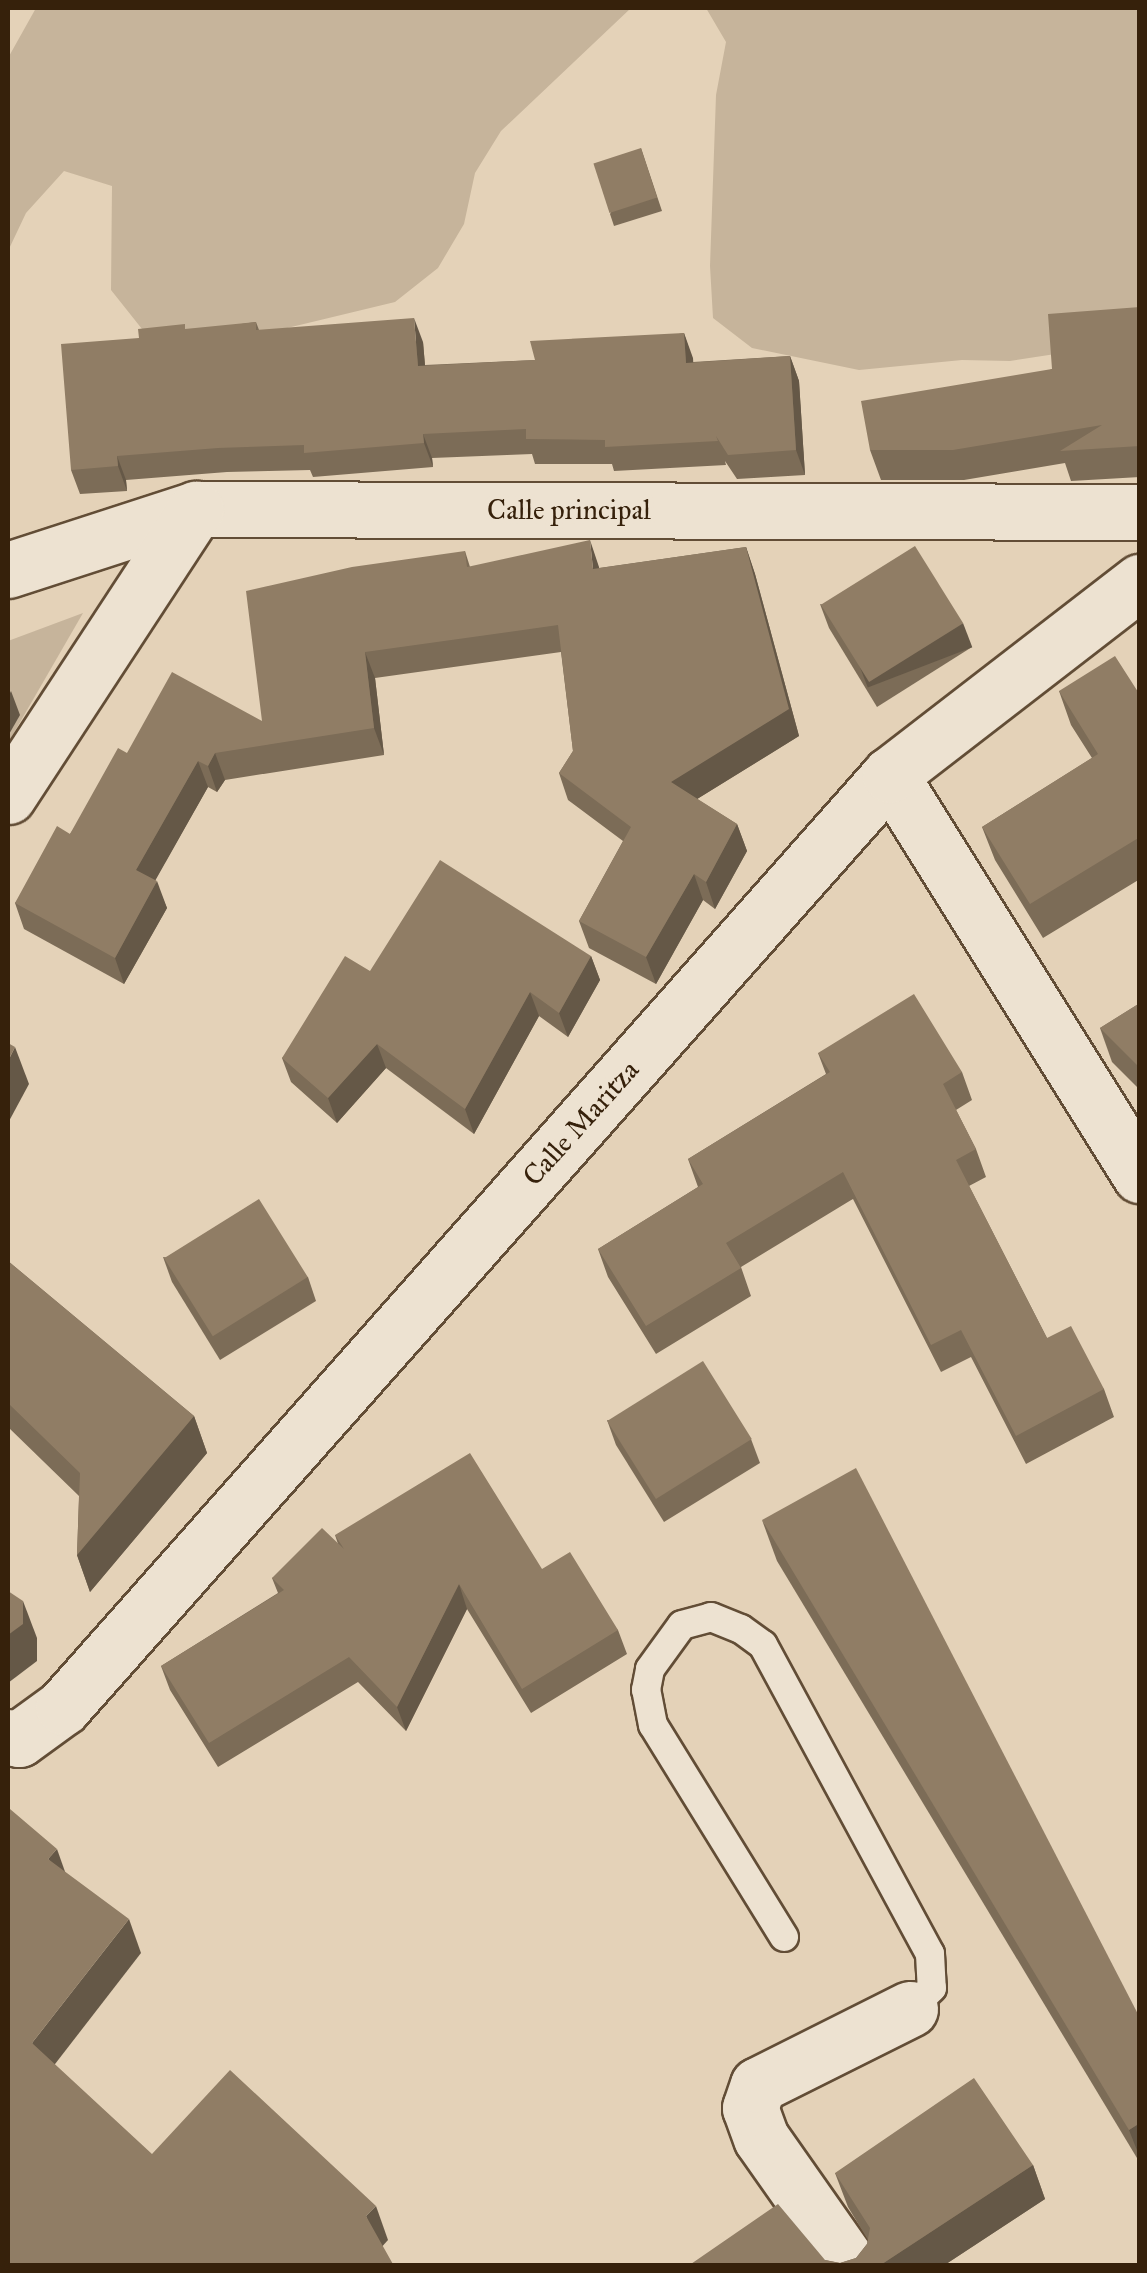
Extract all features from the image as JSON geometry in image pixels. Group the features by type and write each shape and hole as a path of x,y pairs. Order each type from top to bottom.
{"street":[{"name":"Calle principal","path":"8,570 196,509 1140,512"},
{"path":"8,796 196,509"},
{"name":"Calle Maritza","path":"8,1736 19,1739 64,1707 890,775 1140,582"},
{"path":"890,775 1140,1175"},
{"path":"851,2266 761,2138 750,2108 758,2085 910,2008"}],"lane":[{"path":"784,1937 653,1725 646,1690 650,1669 682,1625 710,1617 741,1629 763,1645 930,1954 932,1988 910,2008"}],"shaded area":[{"path":"36,8 631,8 501,131 475,173 464,224 438,268 395,302 246,338 142,329 111,290 112,186 64,171 26,213 8,251 8,58"},
{"path":"706,8 1139,8 1139,348 1121,344 1010,361 962,360 859,370 752,348 713,318 710,266 716,95 726,42"},
{"path":"83,613 8,743 8,641"}],"building":[{"path":"641,148 657,197 610,213 593,163"},
{"path":"1140,307 1140,446 1060,451 1102,425 953,450 870,450 861,401 1052,369 1048,314"},
{"path":"414,318 418,366 535,360 530,341 684,333 686,363 790,356 796,450 728,455 716,436 718,441 605,447 605,440 526,439 526,429 423,434 424,443 304,453 304,445 117,456 118,466 71,470 61,344 139,338 138,329 185,324 185,329 256,322 256,330"},
{"path":"590,540 593,569 746,547 789,709 671,782 737,824 706,882 694,874 646,957 579,921 631,827 559,773 573,751 558,625 365,652 374,728 215,753 208,766 198,761 136,870 157,881 115,958 15,903 57,826 70,834 118,748 127,753 172,672 262,721 246,591 352,567 465,551 467,567"},
{"path":"915,546 963,623 869,682 821,605"},
{"path":"1115,656 1140,695 1140,837 1030,904 982,827 1098,754 1059,691"},
{"path":"440,860 591,956 559,1013 530,992 465,1109 377,1044 328,1098 282,1058 345,956 370,971"},
{"path":"914,994 962,1072 943,1084 976,1149 956,1160 1047,1338 1071,1326 1104,1389 1016,1436 961,1330 931,1345 843,1172 726,1243 741,1268 646,1326 598,1249 703,1184 688,1159 830,1072 818,1053"},
{"path":"1140,1003 1140,1068 1100,1028"},
{"path":"8,1043 15,1047 8,1061"},
{"path":"259,1199 308,1277 213,1336 164,1258"},
{"path":"8,1261 194,1416 77,1555 80,1473 8,1403"},
{"path":"703,1361 752,1439 656,1499 607,1421"},
{"path":"470,1453 542,1569 570,1552 618,1630 522,1689 459,1584 397,1707 349,1657 209,1743 161,1666 284,1590 272,1578 322,1528 344,1549 335,1535"},
{"path":"856,1468 1140,2018 1140,2123 1129,2130 762,1520"},
{"path":"8,1591 23,1601 23,1624 8,1635"},
{"path":"10,1809 57,1849 48,1859 129,1919 32,2043 152,2154 230,2070 376,2206 366,2216 394,2266 10,2266"},
{"path":"974,2078 1033,2165 879,2266 688,2266 778,2204 825,2260 840,2263 856,2258 867,2244 870,2228 835,2173"}]}
